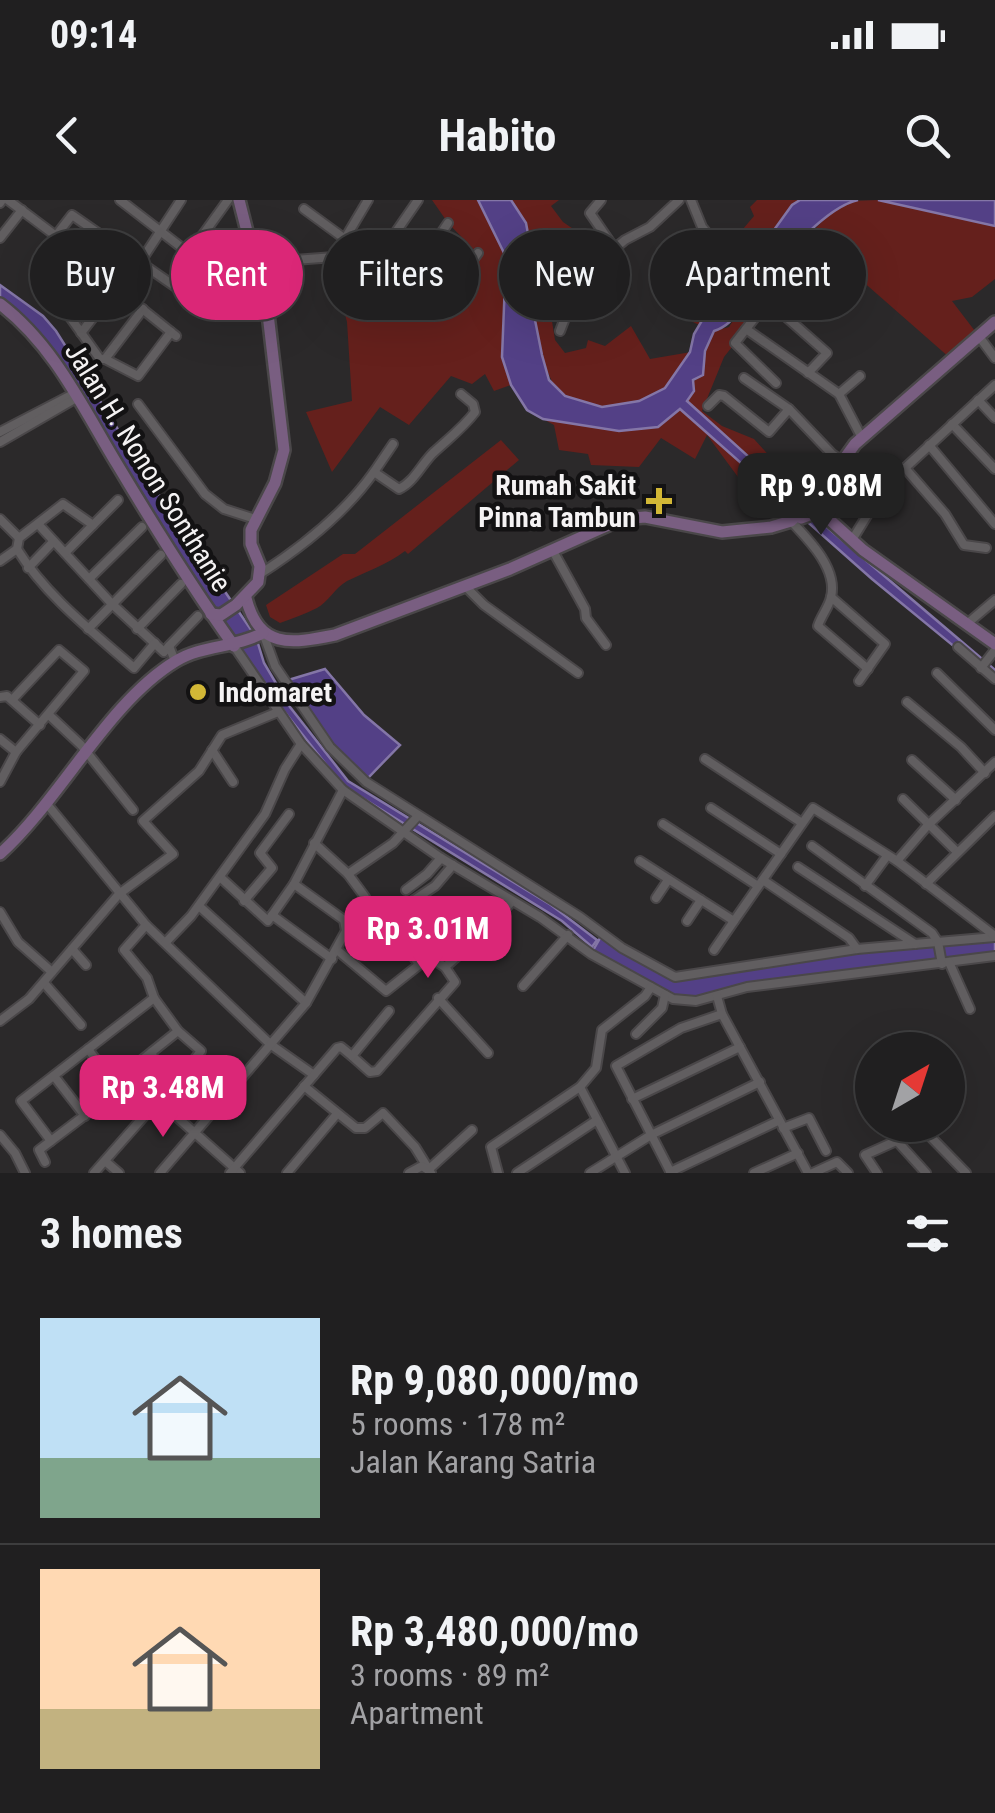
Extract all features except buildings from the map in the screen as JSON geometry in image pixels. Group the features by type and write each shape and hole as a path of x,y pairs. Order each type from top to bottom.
{"street":[{"path":"120,200 171,240"},
{"path":"151,245 181,200"},
{"path":"206,230 228,200"},
{"path":"351,230 368,200"},
{"path":"397,230 418,200"},
{"path":"601,200 590,214 601,230"},
{"path":"630,239 650,227 679,200"},
{"path":"691,200 704,230"},
{"path":"3,201 48,230"},
{"path":"244,202 250,230"},
{"path":"304,209 332,230"},
{"path":"0,238 22,210"},
{"path":"61,230 72,215 93,230"},
{"path":"443,230 448,223"},
{"path":"776,383 735,343 768,301 826,353 808,373"},
{"name":"Jalan H. Nonon Sonthanie","path":"0,304 42,344 210,615 234,646"},
{"path":"73,320 96,355 138,376 174,334 151,316"},
{"path":"81,333 91,320"},
{"path":"105,358 135,320"},
{"path":"260,574 250,536 275,482 284,450 269,320"},
{"path":"560,331 564,320"},
{"path":"791,522 816,498 862,438 995,322"},
{"path":"746,329 839,394 862,438"},
{"path":"978,335 995,358"},
{"path":"839,394 860,376"},
{"path":"744,378 788,409 832,454 844,458 883,490"},
{"path":"852,540 890,478 995,385"},
{"path":"374,472 399,490 406,486 475,412 474,404 460,394"},
{"path":"0,442 76,395"},
{"path":"708,406 719,395 724,396 769,432 788,409"},
{"path":"978,400 995,418"},
{"path":"138,404 206,494 224,510 255,519"},
{"path":"0,432 40,415"},
{"path":"952,424 995,470"},
{"path":"38,524 137,630 164,652 210,615 241,602 260,574 310,538 358,494 393,444"},
{"path":"929,444 995,524"},
{"path":"905,468 964,545 986,548"},
{"path":"816,498 852,540"},
{"path":"65,554 118,500"},
{"path":"93,525 64,504 19,538 17,549 28,568 88,629 134,668 155,644"},
{"path":"0,854 47,804 133,697 176,661 195,652 234,646 263,633 282,640 335,634 633,517 722,532 771,528 820,512 914,588 993,641 981,668"},
{"path":"0,519 19,538"},
{"path":"791,522 825,564 832,597 886,644 859,681"},
{"path":"89,579 142,527"},
{"path":"28,568 54,542"},
{"path":"0,561 17,549"},
{"path":"553,551 585,609 586,618 606,645"},
{"path":"88,629 161,555"},
{"path":"137,630 180,584"},
{"path":"465,586 484,605 578,674"},
{"path":"832,597 818,626 868,669"},
{"path":"968,623 995,600"},
{"path":"241,602 263,633 275,666 330,747 369,784 416,819 674,977 857,950 995,936"},
{"path":"169,646 176,661"},
{"path":"234,646 302,744 343,790 440,858 568,935 590,954 665,996 696,1001 747,987 995,956"},
{"path":"958,647 995,679"},
{"path":"0,782 16,752 84,673 62,650 56,651 12,700"},
{"path":"936,673 995,730"},
{"path":"0,698 12,700 40,725"},
{"path":"907,702 961,747 985,773"},
{"path":"0,1022 44,983 119,894 172,854 143,821 198,771 229,731 278,712"},
{"path":"49,715 87,753 133,810"},
{"path":"0,739 16,752"},
{"path":"166,942 199,906 265,814 285,769 302,744"},
{"path":"212,750 233,782"},
{"path":"706,759 802,823"},
{"path":"912,760 956,800"},
{"path":"897,861 995,762"},
{"path":"220,877 266,921 294,884 343,790"},
{"path":"903,799 956,851"},
{"path":"47,804 146,925 270,1044 314,1076"},
{"path":"711,808 780,854"},
{"path":"714,950 810,811 817,810 897,861 995,936"},
{"path":"244,901 272,868 260,853 289,814"},
{"path":"926,884 995,816"},
{"path":"348,874 404,833 416,819"},
{"path":"662,824 853,942 857,950"},
{"path":"160,1173 306,1003 364,897 348,874 314,843"},
{"path":"812,846 932,933 970,1009"},
{"path":"847,898 886,856"},
{"path":"406,890 440,858"},
{"path":"640,861 734,921"},
{"path":"399,910 434,886 453,865"},
{"path":"798,868 916,945"},
{"path":"656,898 668,880"},
{"path":"294,884 347,924"},
{"path":"445,967 484,933 512,900"},
{"path":"687,921 701,900"},
{"path":"199,906 306,1003"},
{"path":"356,910 371,918 378,912 382,919 378,922 397,946 403,942 419,964"},
{"path":"0,912 18,942 52,972"},
{"path":"272,916 332,959"},
{"path":"146,925 124,950 147,978 154,998 178,1031 200,1051 180,1078 162,1078 155,1070 152,1052"},
{"path":"590,954 603,933"},
{"path":"523,986 568,935"},
{"path":"72,949 86,966"},
{"path":"94,1173 160,1102 235,1171 339,1046 370,1072 377,1071 454,982 445,967 429,957 386,991 337,950"},
{"path":"44,983 81,1025"},
{"path":"498,1173 490,1150 494,1144 580,1087 596,1068 602,1030 651,988"},
{"path":"636,1034 662,1008 665,996"},
{"path":"717,996 722,1014 810,1173 837,1162 848,1173"},
{"path":"51,1142 21,1101 154,998"},
{"path":"438,998 488,1053"},
{"path":"352,1056 389,1011"},
{"path":"722,1014 681,1028 619,1061 616,1070 671,1172 781,1124 809,1118 826,1151"},
{"path":"113,1082 178,1031"},
{"path":"632,1098 740,1047"},
{"path":"46,1162 39,1150 112,1094 113,1082 88,1049"},
{"path":"54,1076 85,1116"},
{"path":"590,1173 651,1135 760,1082"},
{"path":"304,1086 336,1115 361,1129 383,1113 414,1147 429,1171"},
{"path":"580,1087 625,1173"},
{"path":"287,1173 336,1115"},
{"path":"516,1173 596,1120"},
{"path":"429,1171 472,1130"},
{"path":"0,1135 15,1153 24,1173"},
{"path":"877,1173 865,1155 896,1142"},
{"path":"899,1142 926,1173"},
{"path":"937,1142 966,1173"},
{"path":"754,1173 798,1153"},
{"path":"105,1160 119,1173"},
{"path":"409,1173 422,1166 429,1171"}],"shaded area":[{"path":"432,200 478,200 499,243 502,357 511,385 494,391 485,374 472,384 451,376 409,425 380,407 332,472 306,412 352,401 346,320 479,320 479,230 455,230"},
{"path":"478,200 511,200 526,223 527,230 499,230 499,243"},
{"path":"511,200 559,200 551,206 575,230 527,230"},
{"path":"757,200 800,200 774,230 742,230 754,216 750,207"},
{"path":"800,200 858,200 844,205 813,228 774,230"},
{"path":"878,200 995,226 995,279 972,297 952,301 978,335 950,358 866,284 866,230 814,230 835,208 850,201"},
{"path":"878,200 995,200 995,226"},
{"path":"0,285 30,307 30,320 46,320 56,331 165,504 256,637 264,663 290,707 348,781 551,905 597,940 592,947 562,921 343,786 261,682 60,369 0,305"},
{"path":"503,320 535,320 549,380 565,396 602,407 639,401 665,388 690,352 702,320 731,320 714,331 705,351 703,375 693,380 694,391 687,401 822,523 995,670 995,680 872,579 680,409 658,427 619,431 543,419 527,410 511,385 502,357"},
{"path":"534,320 552,320 555,340 565,353 586,348 588,340 605,346 631,326 650,359 691,352 665,388 639,401 602,407 556,390 544,364"},
{"path":"733,320 753,320 724,357 702,411 722,426 754,439 810,501 796,512 770,491 765,504 753,508 738,477 707,435 695,459 661,438 639,467 591,465 588,454 559,450 554,425 543,419 619,431 703,375 705,351 714,331 729,327"},
{"path":"501,440 519,460 408,554 405,551 347,581 312,610 280,623 270,617 266,605 343,554 355,554"},
{"path":"325,669 364,715 400,745 366,780 345,764 285,681"},
{"path":"603,933 675,977 787,959 995,937 995,956 775,983 681,1001 591,954"}],"place":[{"name":"Rumah Sakit Pinna Tambun","path":"659,501"},
{"name":"Indomaret","path":"198,692"}]}
